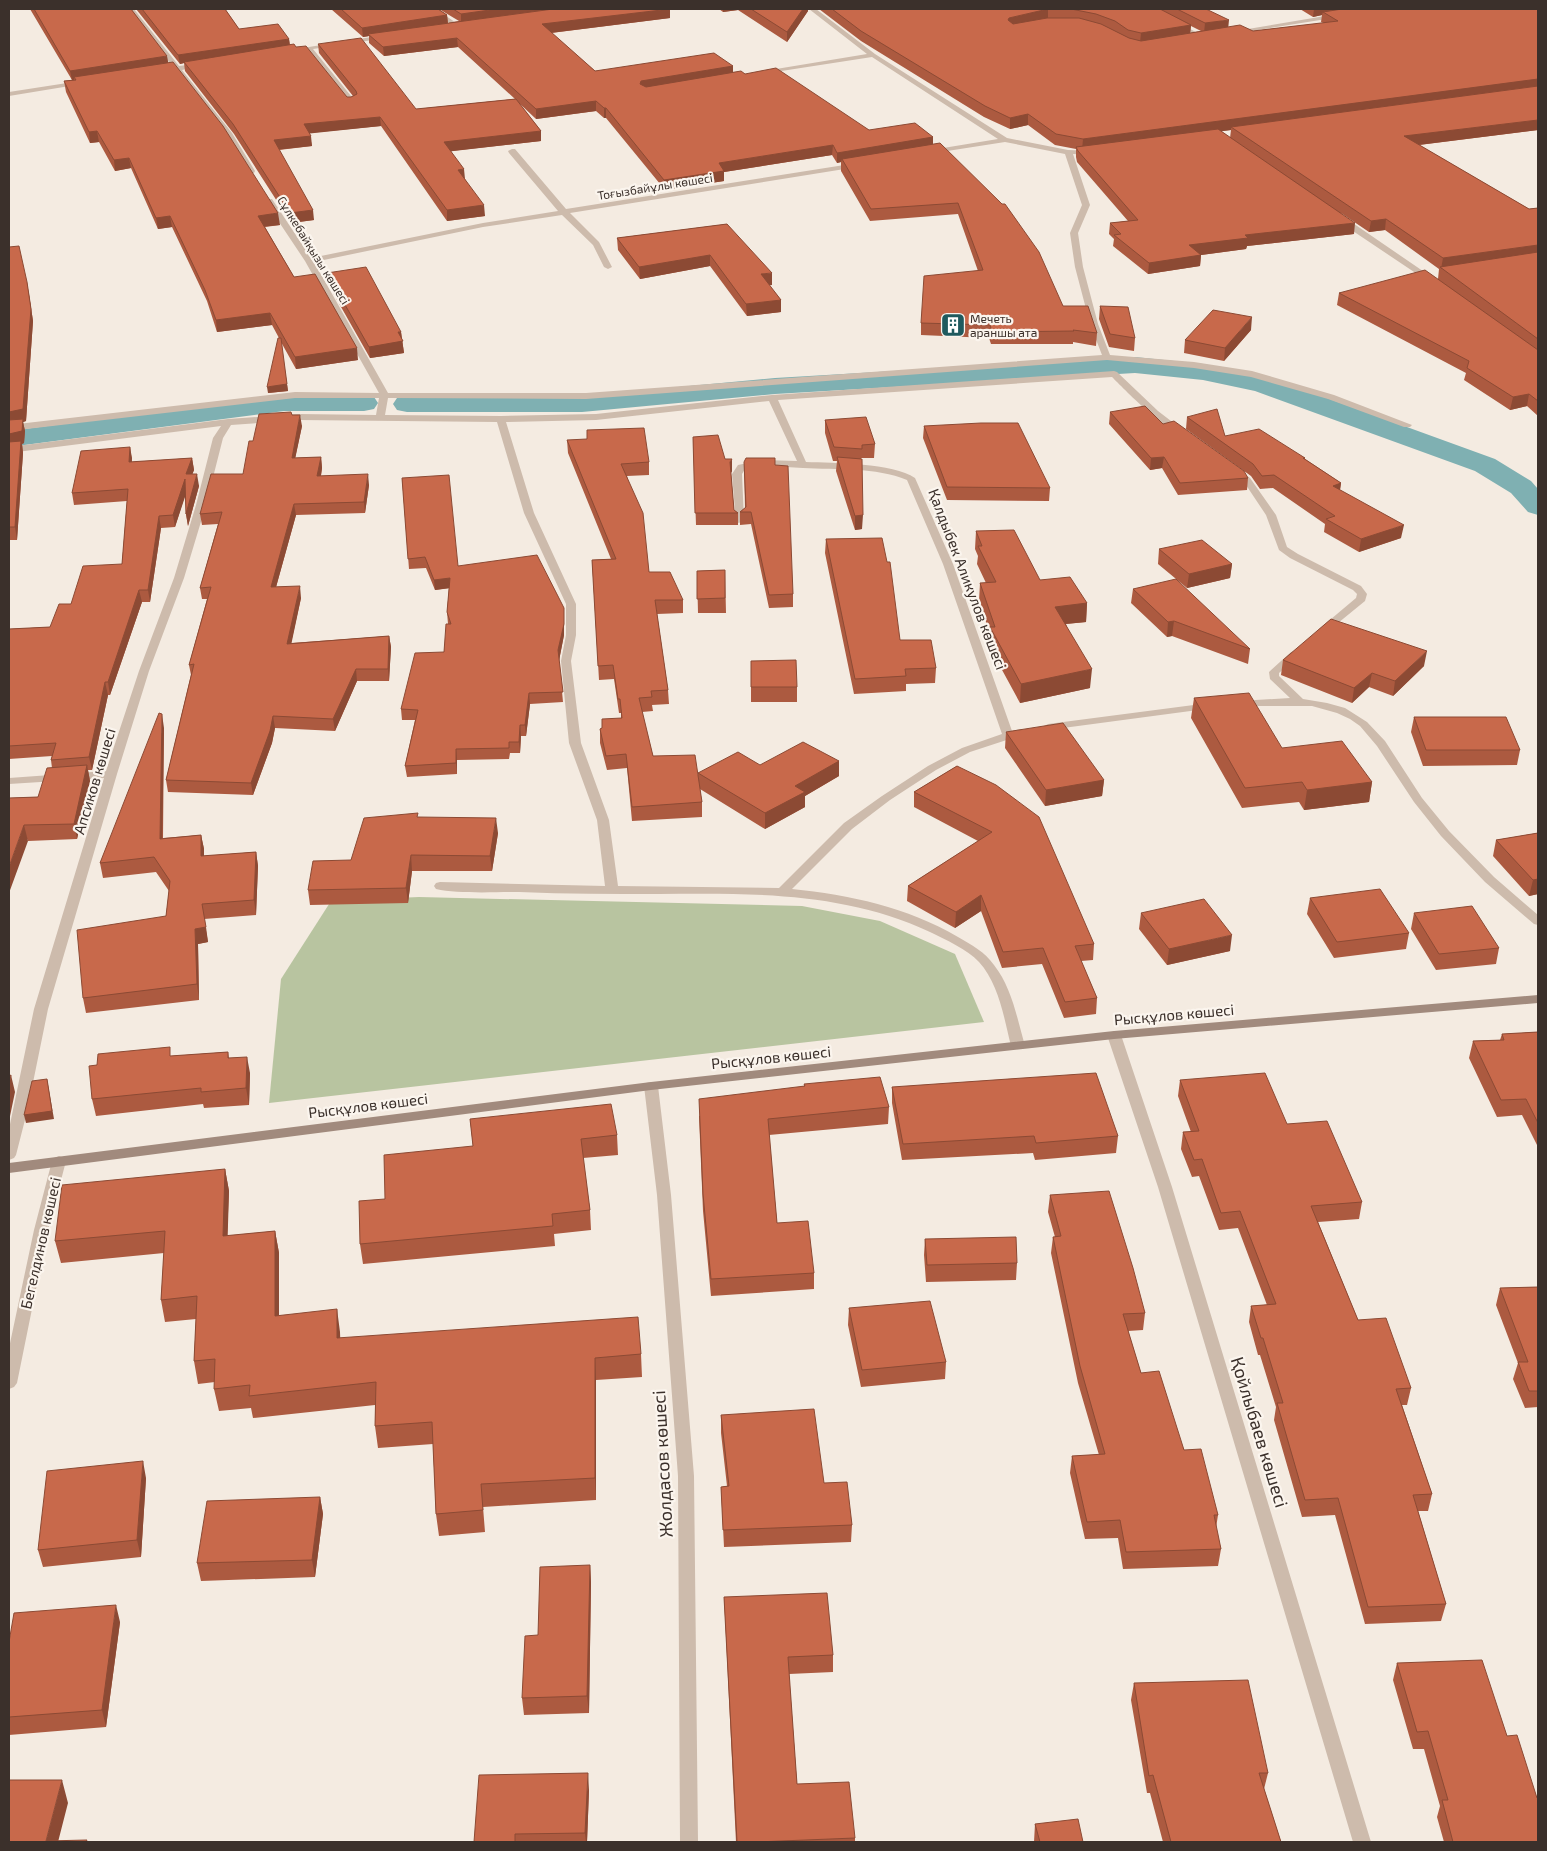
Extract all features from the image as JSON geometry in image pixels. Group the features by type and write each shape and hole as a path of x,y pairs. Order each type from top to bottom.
{"main road":[{"name":"Рысқұлов көшесі","path":"9,1168 651,1086 1114,1035 1538,999"}],"street":[{"path":"131,9 179,68 229,135 254,175"},
{"path":"432,9 459,27"},
{"path":"812,9 873,55 1005,140"},
{"path":"1148,9 1202,37"},
{"path":"1222,34 1348,15"},
{"path":"450,28 468,26"},
{"path":"1193,39 1212,35"},
{"path":"280,52 393,36"},
{"path":"308,48 352,103"},
{"path":"760,74 873,55"},
{"path":"150,72 206,64"},
{"path":"9,94 84,82"},
{"path":"921,154 1005,140 1068,152 1096,153"},
{"path":"512,151 563,211 596,244 608,267"},
{"path":"1068,152 1086,205 1074,234 1079,267 1094,324 1107,357"},
{"name":"Тоғызбайұлы көшесі","path":"309,261 483,225 863,164"},
{"name":"Сұлкебайқызы көшесі","path":"263,191 309,261 384,394"},
{"path":"1330,212 1442,288"},
{"path":"1426,276 1436,275"},
{"path":"9,428 295,395 586,396 1107,357 1194,365 1252,374 1331,397 1407,425"},
{"path":"9,450 228,422 298,417 596,418 772,398 1114,374 1155,413 1193,441"},
{"path":"380,417 384,394"},
{"path":"772,398 803,465"},
{"path":"502,419 529,513 571,604 571,636 566,661 575,743 603,820 612,890"},
{"name":"Апсиков көшесі","path":"9,1155 20,1112 41,1009 144,671 179,578 201,505 218,438 228,422"},
{"name":"Қалдыбек Аликулов көшесі","path":"739,520 737,474 741,467 763,463 803,465 892,472 912,480 948,564 1008,735"},
{"path":"1227,466 1248,480 1271,515 1283,548 1357,588 1362,594 1361,599 1318,635"},
{"path":"1299,701 1274,677 1274,672 1303,647"},
{"path":"783,891 848,826 932,768 966,750 1008,735 1046,727 1226,704 1299,701 1352,715 1367,725 1418,800 1464,856 1500,891 1538,921"},
{"path":"9,782 112,774"},
{"path":"440,886 783,891 864,903 932,927 962,944 982,959 995,979 1008,1008 1018,1046"},
{"name":"Қойлыбаев көшесі","path":"1114,1035 1165,1187 1362,1842"},
{"name":"Жолдасов көшесі","path":"651,1086 664,1195 686,1476 689,1842"},
{"name":"Бегелдинов көшесі","path":"9,1383 40,1230 59,1161"}],"green space":[{"path":"419,897 802,906 880,921 955,954 984,1022 269,1103 281,979 331,901"}],"building":[{"path":"34,9 131,9 167,56 70,71"},
{"path":"142,9 225,9 239,29 278,24 289,39 178,55"},
{"path":"341,9 438,9 447,15 362,28"},
{"path":"453,9 497,9 461,14"},
{"path":"553,9 670,9 542,24 595,71 714,53 733,66 641,81 640,84 646,87 741,71 745,74 776,68 869,130 915,123 933,137 837,153 833,145 719,163 724,171 664,180 606,108 596,101 536,109 457,38 383,47 368,34"},
{"path":"751,9 803,9 787,32"},
{"path":"832,9 1048,9 1009,18 1008,20 1013,24 1047,18 1079,18 1101,24 1129,38 1141,41 1240,25 1253,31 1338,21 1323,12 1342,9 1538,9 1538,79 1083,139 1056,134 1028,114 1010,118 985,106 861,31"},
{"path":"1071,9 1160,9 1191,25 1141,33 1128,30 1115,21 1096,14"},
{"path":"1177,9 1206,9 1229,20 1205,23"},
{"path":"361,38 416,109 516,99 541,131 444,142 464,169 458,170 484,205 447,210 380,117 304,124 311,136 274,140 313,210 290,213 233,124 184,62 294,44 296,47 306,46 347,97 351,97 357,94 356,91 318,44"},
{"path":"173,62 223,126 278,213 258,216 294,277 315,274 357,348 295,357 270,313 216,320 205,290 170,216 156,218 129,158 114,160 97,131 89,132 64,81 76,80 74,77"},
{"path":"1538,86 1538,120 1404,136 1529,209 1538,208 1538,245 1443,258 1386,219 1371,221 1231,127"},
{"path":"1218,129 1355,223 1245,235 1248,238 1189,245 1201,255 1149,263 1114,235 1121,234 1110,223 1138,220 1076,147"},
{"path":"940,143 1002,204 1005,204 1039,252 1063,306 1088,306 1097,333 1073,330 992,332 990,325 921,323 924,276 983,270 958,203 871,209 842,159"},
{"path":"727,224 772,273 761,274 781,300 746,304 710,255 639,267 617,238"},
{"path":"19,246 31,309 23,409 9,412 9,247"},
{"path":"1538,252 1538,339 1440,267"},
{"path":"366,267 401,332 398,332 403,341 369,347 327,273"},
{"path":"1425,270 1538,350 1538,401 1529,394 1513,397 1467,368 1469,361 1339,293"},
{"path":"1100,306 1128,307 1135,338 1110,334"},
{"path":"1213,310 1252,317 1225,348 1185,340"},
{"path":"278,338 281,338 287,384 267,387"},
{"path":"1145,406 1163,424 1174,421 1244,471 1248,478 1180,483 1164,457 1151,458 1110,412"},
{"path":"1217,409 1225,436 1259,429 1341,483 1333,486 1404,525 1361,539 1326,519 1335,516 1274,475 1262,476 1253,464 1187,417"},
{"path":"291,412 292,415 300,415 292,458 321,457 317,476 368,474 364,502 294,504 271,587 300,586 287,644 389,636 388,669 356,669 333,719 273,716 270,731 251,783 166,780 194,664 189,665 211,587 200,588 222,512 200,514 211,474 243,474 249,441 253,441 259,414"},
{"path":"866,417 875,444 862,445 862,449 834,447 825,420"},
{"path":"23,419 22,431 9,434 9,420"},
{"path":"1018,423 1050,488 947,487 924,426"},
{"path":"644,428 649,462 621,464 643,513 649,572 670,572 683,600 655,600 668,690 651,691 652,697 639,698 653,756 695,755 702,802 632,807 626,754 606,756 600,729 602,728 602,719 622,718 613,665 598,666 592,560 616,559 567,440 587,439 587,430"},
{"path":"718,435 725,459 732,459 730,462 734,510 738,513 695,513 693,437"},
{"path":"21,441 15,527 9,527 9,442"},
{"path":"130,447 129,462 192,458 186,474 197,474 186,514 185,479 173,515 159,516 148,590 139,590 108,682 105,682 89,757 51,760 56,743 9,746 9,629 50,627 59,604 71,604 83,566 122,564 128,489 72,493 81,451"},
{"path":"837,457 862,459 863,515 855,516"},
{"path":"746,458 775,458 775,465 788,466 793,594 769,595 751,512 740,512 746,507 744,462"},
{"path":"449,475 458,566 537,555 564,608 564,624 558,650 563,692 529,693 525,725 520,725 519,742 509,742 509,748 456,749 456,763 405,766 418,710 401,709 415,653 444,652 446,624 451,624 447,612 450,578 434,580 425,557 408,559 402,478"},
{"path":"1014,530 1040,580 1070,577 1087,603 1055,607 1092,669 1021,684 990,627 995,627 980,583 996,582 978,546 982,546 976,531"},
{"path":"882,538 887,562 890,562 900,640 931,640 936,668 905,669 906,676 855,679 826,539"},
{"path":"1202,540 1232,564 1189,574 1159,549"},
{"path":"725,570 725,598 697,599 697,571"},
{"path":"1176,579 1250,649 1174,621 1168,622 1133,589"},
{"path":"1331,619 1427,651 1395,681 1372,673 1354,688 1283,660"},
{"path":"796,660 797,687 751,687 751,661"},
{"path":"1249,693 1282,748 1342,741 1372,782 1307,790 1302,782 1245,788 1194,698"},
{"path":"159,713 162,714 160,839 201,835 201,856 256,852 254,900 202,904 206,927 195,929 197,984 83,998 77,930 166,916 170,881 154,857 100,863"},
{"path":"1414,717 1506,717 1520,750 1426,750"},
{"path":"1063,723 1104,780 1046,790 1006,732"},
{"path":"803,742 839,761 795,786 805,792 765,813 698,773 738,752 760,765"},
{"path":"87,765 74,824 24,825 9,867 9,798 38,797 47,768"},
{"path":"957,766 996,785 1039,817 1094,944 1075,946 1097,998 1065,1002 1043,948 1003,952 981,895 956,912 908,886 992,832 914,792"},
{"path":"418,813 417,817 496,818 490,856 411,855 406,888 308,890 313,861 351,860 364,818"},
{"path":"1538,833 1538,879 1533,880 1496,840"},
{"path":"1380,889 1409,933 1337,942 1310,898"},
{"path":"1204,899 1232,935 1169,949 1141,913"},
{"path":"1472,906 1499,948 1439,954 1414,913"},
{"path":"1538,1032 1538,1123 1526,1099 1501,1100 1473,1041 1504,1040 1502,1034"},
{"path":"170,1047 170,1056 228,1052 228,1058 247,1057 246,1088 201,1092 201,1088 92,1099 89,1066 97,1065 98,1054"},
{"path":"1096,1073 1118,1136 1036,1143 1034,1136 903,1144 892,1087"},
{"path":"1265,1073 1287,1124 1327,1121 1362,1202 1311,1206 1358,1320 1386,1318 1411,1388 1396,1389 1432,1494 1413,1495 1446,1604 1368,1607 1338,1498 1305,1500 1277,1403 1283,1403 1251,1306 1276,1304 1240,1211 1221,1213 1202,1159 1194,1160 1183,1132 1199,1131 1180,1080"},
{"path":"880,1077 889,1107 768,1119 777,1223 808,1221 814,1273 711,1279 703,1194 699,1099 805,1086 804,1084"},
{"path":"47,1079 52,1111 24,1115 32,1081"},
{"path":"611,1104 617,1135 581,1139 590,1210 552,1214 553,1226 360,1244 359,1201 385,1199 384,1155 473,1146 470,1119"},
{"path":"225,1169 223,1236 275,1231 275,1316 337,1309 337,1338 638,1317 641,1354 595,1358 595,1478 481,1484 483,1510 436,1514 432,1422 375,1426 376,1382 249,1396 250,1385 214,1389 215,1359 194,1361 197,1296 161,1300 165,1231 55,1241 62,1185"},
{"path":"1109,1191 1145,1313 1123,1314 1141,1373 1159,1371 1184,1450 1201,1449 1218,1515 1214,1515 1221,1549 1126,1552 1120,1520 1087,1522 1072,1456 1105,1454 1080,1366 1053,1237 1061,1236 1050,1195"},
{"path":"1016,1237 1017,1263 927,1265 925,1239"},
{"path":"1538,1287 1538,1391 1529,1391 1518,1362 1528,1362 1500,1288"},
{"path":"930,1301 946,1362 862,1370 849,1308"},
{"path":"814,1409 824,1483 847,1482 852,1525 723,1530 721,1487 729,1486 721,1415"},
{"path":"143,1461 137,1540 38,1550 47,1471"},
{"path":"320,1497 312,1560 197,1563 207,1501"},
{"path":"590,1565 587,1696 522,1698 525,1636 538,1635 540,1567"},
{"path":"827,1593 833,1655 788,1657 797,1784 849,1782 855,1838 737,1842 724,1597"},
{"path":"116,1605 102,1710 9,1717 9,1642 14,1613"},
{"path":"1482,1660 1507,1736 1517,1735 1538,1798 1538,1842 1453,1842 1442,1800 1448,1800 1428,1731 1417,1732 1397,1663"},
{"path":"1248,1680 1268,1773 1259,1773 1281,1842 1171,1842 1153,1775 1149,1776 1134,1683"},
{"path":"588,1773 585,1833 515,1834 515,1842 474,1842 479,1775"},
{"path":"9,1780 62,1780 46,1841 87,1840 86,1842 9,1842"},
{"path":"1078,1819 1083,1842 1040,1842 1035,1824"}],"waterway":[{"path":"407,404 582,404 775,386 1135,365 1203,372 1262,384 1485,465 1521,487 1538,506"},
{"path":"9,439 284,403 364,403"}],"place":[{"name":"Мечеть араншы ата","path":"953,325"}]}
